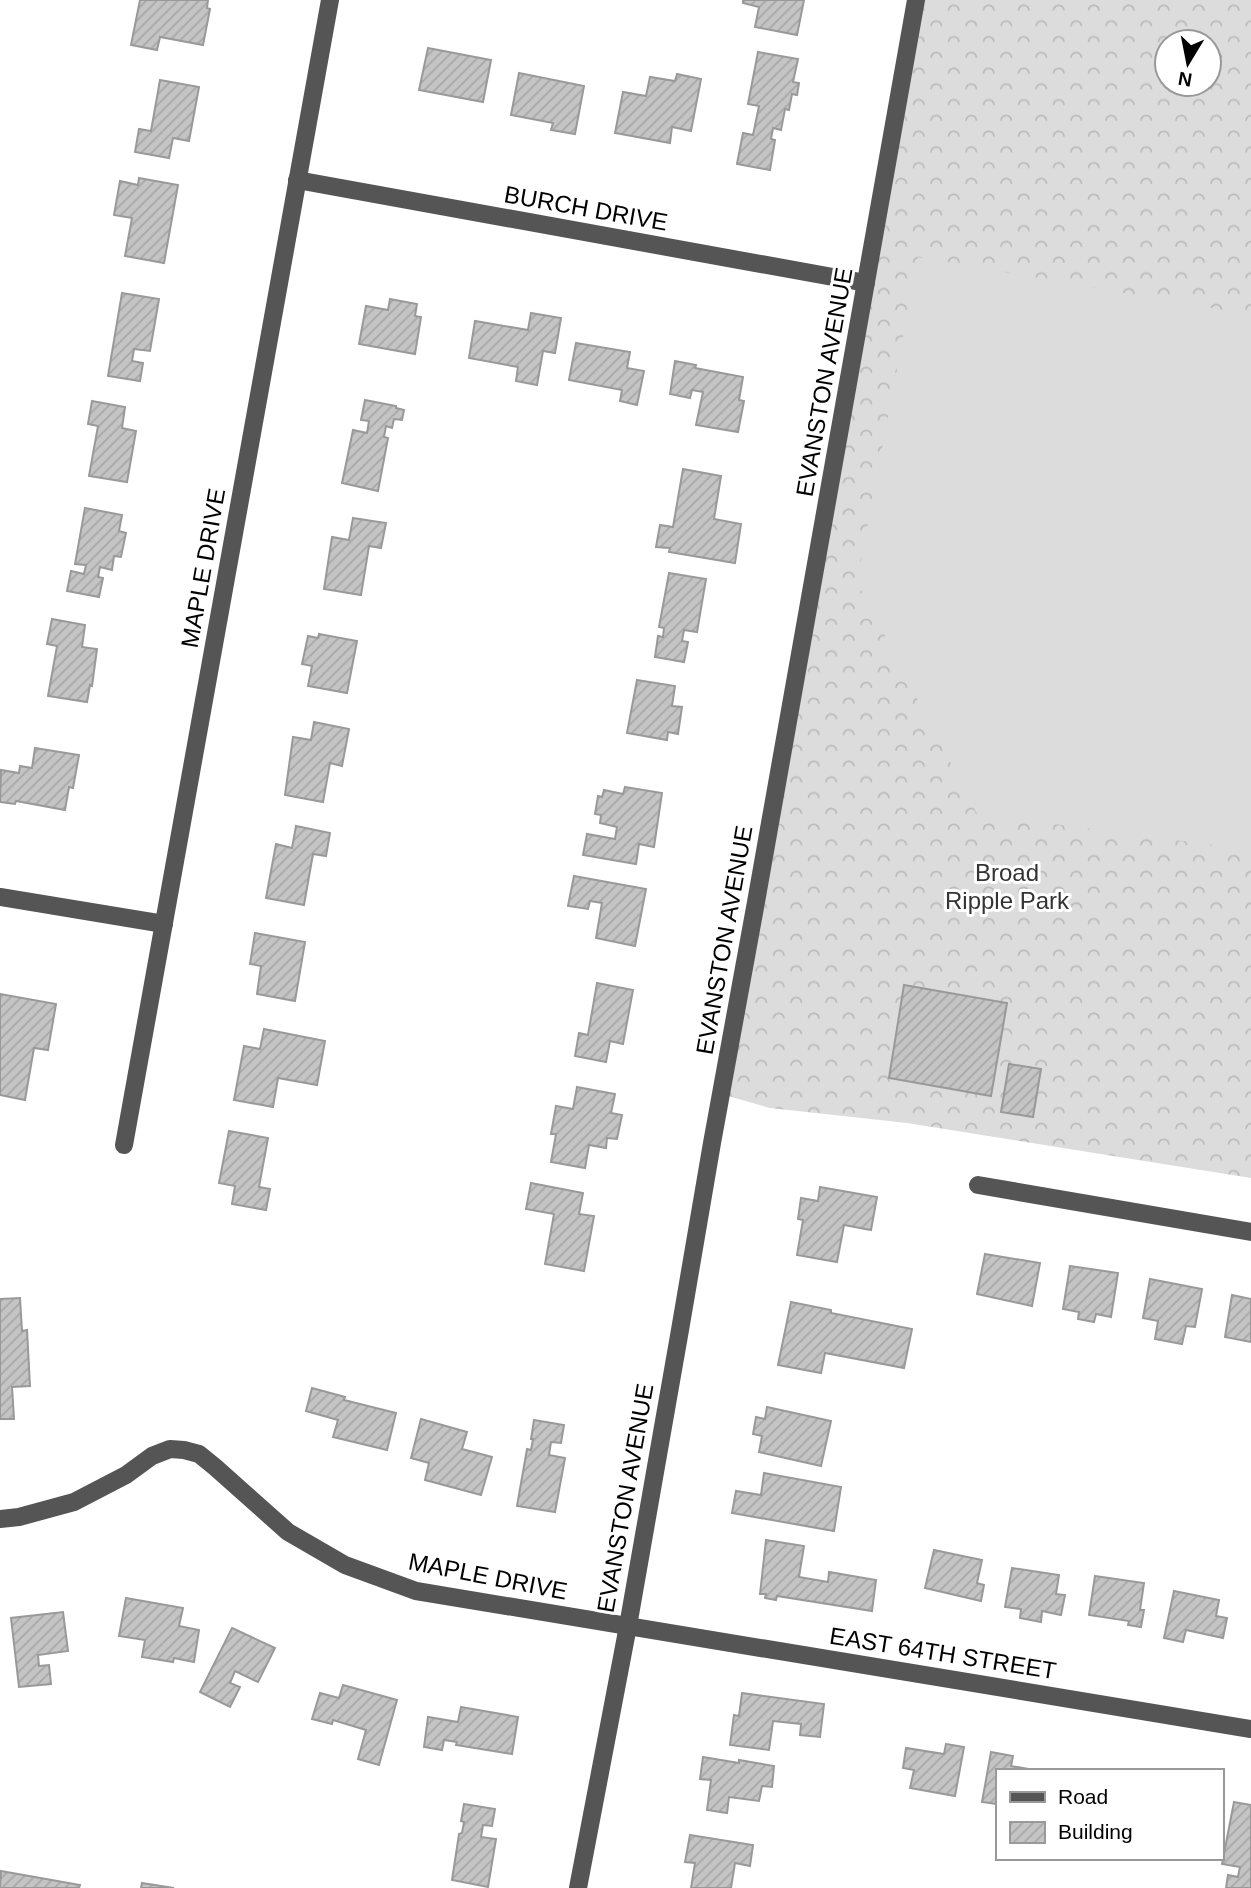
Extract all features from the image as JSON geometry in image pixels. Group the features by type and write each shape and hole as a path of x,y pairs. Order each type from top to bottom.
{"street":[{"name":"MAPLE DRIVE","path":"124,1144 330,0"},
{"name":"EVANSTON AVENUE","path":"578,1888 628,1626 916,0"},
{"name":"BURCH DRIVE","path":"297,180 866,283"},
{"path":"0,897 164,924"},
{"path":"978,1185 1251,1232"},
{"name":"MAPLE DRIVE","path":"0,1519 19,1517 74,1502 127,1475 152,1456 170,1449 184,1450 199,1454 288,1532 345,1565 416,1591 628,1626"},
{"name":"EAST 64TH STREET","path":"628,1626 1251,1729"}],"green space":[{"name":"Broad Ripple Park","path":"916,0 1251,0 1251,1178 907,1123 770,1108 721,1094"},
{"path":"918,257 1251,315 1251,850 977,814 857,582"}],"building":[{"path":"140,0 208,0 207,8 210,9 203,45 160,37 157,50 131,45"},
{"path":"743,0 804,0 797,35 755,27 759,7 743,3"},
{"path":"428,48 491,60 483,102 419,90"},
{"path":"758,52 798,59 793,82 799,83 797,95 792,94 789,110 785,109 781,130 773,128 771,139 775,140 770,170 737,164 743,133 753,135 759,106 748,104"},
{"path":"519,73 584,86 575,134 551,130 553,123 511,115"},
{"path":"677,74 701,79 691,131 672,127 670,143 615,133 623,92 646,96 650,77 675,81"},
{"path":"160,80 199,87 189,141 173,138 169,158 135,152 139,129 151,131"},
{"path":"139,178 178,185 164,263 125,256 132,218 114,215 120,181 138,185"},
{"path":"122,293 159,299 150,351 134,349 132,361 143,363 140,381 108,376"},
{"path":"390,299 417,304 415,316 421,317 415,354 359,344 366,306 388,310"},
{"path":"531,313 561,318 555,353 543,351 537,385 516,381 518,367 469,358 475,321 528,330"},
{"path":"576,343 630,352 627,368 644,371 637,405 620,401 622,390 569,380"},
{"path":"675,361 696,365 695,368 743,377 739,400 744,401 738,432 696,425 703,392 692,390 690,398 670,394"},
{"path":"365,400 404,410 402,420 394,419 392,428 386,426 384,437 388,438 378,491 342,483 353,430 367,433 369,421 361,420"},
{"path":"92,401 125,407 122,428 136,431 127,482 89,476 98,426 88,424"},
{"path":"683,469 721,476 714,519 741,524 735,563 669,552 670,548 656,547 660,525 673,527"},
{"path":"85,508 122,515 119,531 126,533 121,557 114,556 112,570 100,567 98,577 103,578 99,597 67,591 71,571 84,574 86,565 75,564"},
{"path":"353,518 386,523 381,548 369,546 361,595 324,589 332,537 349,540"},
{"path":"669,573 706,579 697,632 684,630 682,641 688,642 684,662 655,657 658,636 663,637 664,628 659,627"},
{"path":"52,619 85,625 82,647 97,649 87,702 48,696 57,646 47,644"},
{"path":"319,634 357,641 347,693 308,686 312,666 302,664 308,636 318,638"},
{"path":"637,680 675,686 672,706 682,707 678,734 668,732 667,740 627,733"},
{"path":"314,722 349,729 342,766 330,763 323,802 285,795 293,737 311,740"},
{"path":"35,748 79,755 73,788 69,787 65,810 16,801 15,804 0,802 1,770 19,773 20,766 32,768"},
{"path":"625,787 662,793 654,847 639,844 636,864 583,855 587,834 615,839 617,827 600,823 601,815 595,814 598,796 602,797 604,790 623,794"},
{"path":"296,826 330,833 326,856 313,854 304,905 266,898 276,844 292,848"},
{"path":"574,876 646,889 635,946 596,938 602,903 590,901 588,909 568,906"},
{"path":"255,933 305,942 295,1001 257,994 261,966 250,964"},
{"path":"597,983 633,990 623,1044 610,1041 606,1062 575,1056 579,1033 588,1035"},
{"path":"904,985 1007,1003 991,1096 889,1078"},
{"path":"0,994 56,1004 48,1050 34,1048 25,1100 0,1095"},
{"path":"264,1029 325,1041 317,1085 278,1078 273,1107 234,1100 244,1046 260,1049"},
{"path":"1009,1064 1041,1069 1033,1117 1001,1112"},
{"path":"577,1087 615,1094 611,1113 622,1115 617,1139 607,1138 606,1148 589,1145 585,1168 551,1162 556,1134 551,1134 556,1106 573,1109"},
{"path":"229,1131 268,1138 259,1187 270,1189 266,1210 232,1204 235,1186 219,1183"},
{"path":"531,1183 583,1193 579,1214 594,1216 584,1271 545,1264 554,1214 526,1209"},
{"path":"820,1187 877,1197 871,1230 844,1225 837,1262 797,1255 803,1220 798,1219 801,1198 818,1201"},
{"path":"985,1254 1040,1263 1032,1306 977,1294"},
{"path":"1070,1266 1118,1273 1111,1317 1096,1314 1094,1322 1078,1319 1079,1312 1063,1309"},
{"path":"1150,1279 1202,1289 1195,1327 1186,1326 1182,1344 1155,1339 1158,1321 1143,1318"},
{"path":"1232,1295 1251,1299 1251,1342 1225,1337"},
{"path":"20,1298 22,1331 27,1330 30,1386 12,1387 14,1419 0,1419 0,1299"},
{"path":"791,1302 912,1329 904,1368 825,1353 821,1373 778,1365"},
{"path":"312,1388 345,1397 344,1400 396,1413 387,1450 333,1437 338,1420 306,1411"},
{"path":"767,1407 831,1421 821,1466 759,1452 762,1436 753,1434 756,1417 765,1419"},
{"path":"421,1419 467,1432 462,1449 492,1457 481,1495 425,1480 429,1463 411,1458"},
{"path":"534,1420 564,1425 561,1443 551,1442 549,1455 565,1458 555,1512 517,1506 527,1449 531,1450"},
{"path":"764,1473 841,1487 834,1531 732,1513 736,1491 761,1495"},
{"path":"766,1540 804,1546 799,1577 828,1582 829,1572 876,1580 872,1611 777,1596 776,1600 765,1598 766,1594 760,1594"},
{"path":"934,1550 982,1560 977,1583 984,1585 981,1601 925,1588"},
{"path":"1012,1568 1059,1575 1056,1594 1065,1595 1061,1615 1042,1611 1041,1622 1020,1618 1021,1609 1005,1607"},
{"path":"1095,1576 1144,1583 1140,1610 1144,1610 1141,1627 1128,1625 1129,1621 1089,1615"},
{"path":"1174,1591 1219,1600 1216,1616 1227,1618 1223,1638 1186,1630 1183,1642 1164,1638"},
{"path":"126,1598 183,1608 179,1626 199,1630 194,1662 142,1657 145,1640 119,1636"},
{"path":"63,1612 68,1651 38,1655 39,1666 49,1665 51,1684 19,1687 11,1618"},
{"path":"232,1628 275,1648 258,1682 235,1671 230,1683 240,1687 230,1707 200,1692"},
{"path":"343,1685 397,1700 379,1765 358,1759 366,1730 333,1720 332,1724 312,1719 320,1693 339,1698"},
{"path":"742,1693 824,1704 820,1737 800,1735 801,1724 773,1721 769,1750 730,1745 734,1715 739,1716"},
{"path":"461,1707 518,1717 512,1754 456,1745 457,1742 444,1740 442,1750 424,1747 428,1717 458,1722"},
{"path":"946,1744 964,1747 955,1796 910,1788 914,1770 903,1768 906,1748 944,1754"},
{"path":"991,1752 1013,1756 1011,1766 1028,1769 996,1769 996,1804 982,1802"},
{"path":"703,1757 774,1766 772,1787 762,1786 759,1801 729,1797 727,1813 707,1810 711,1780 700,1779"},
{"path":"1234,1802 1251,1805 1251,1888 1226,1888 1228,1875 1238,1877 1240,1867 1222,1864"},
{"path":"464,1804 495,1809 492,1826 483,1825 481,1837 496,1839 488,1887 452,1880 459,1834 462,1833 464,1822 461,1821"},
{"path":"690,1835 753,1845 750,1866 735,1863 731,1888 691,1888 695,1863 685,1862"},
{"path":"1,1871 80,1885 79,1888 0,1888"},
{"path":"142,1883 174,1888 141,1888"}]}
